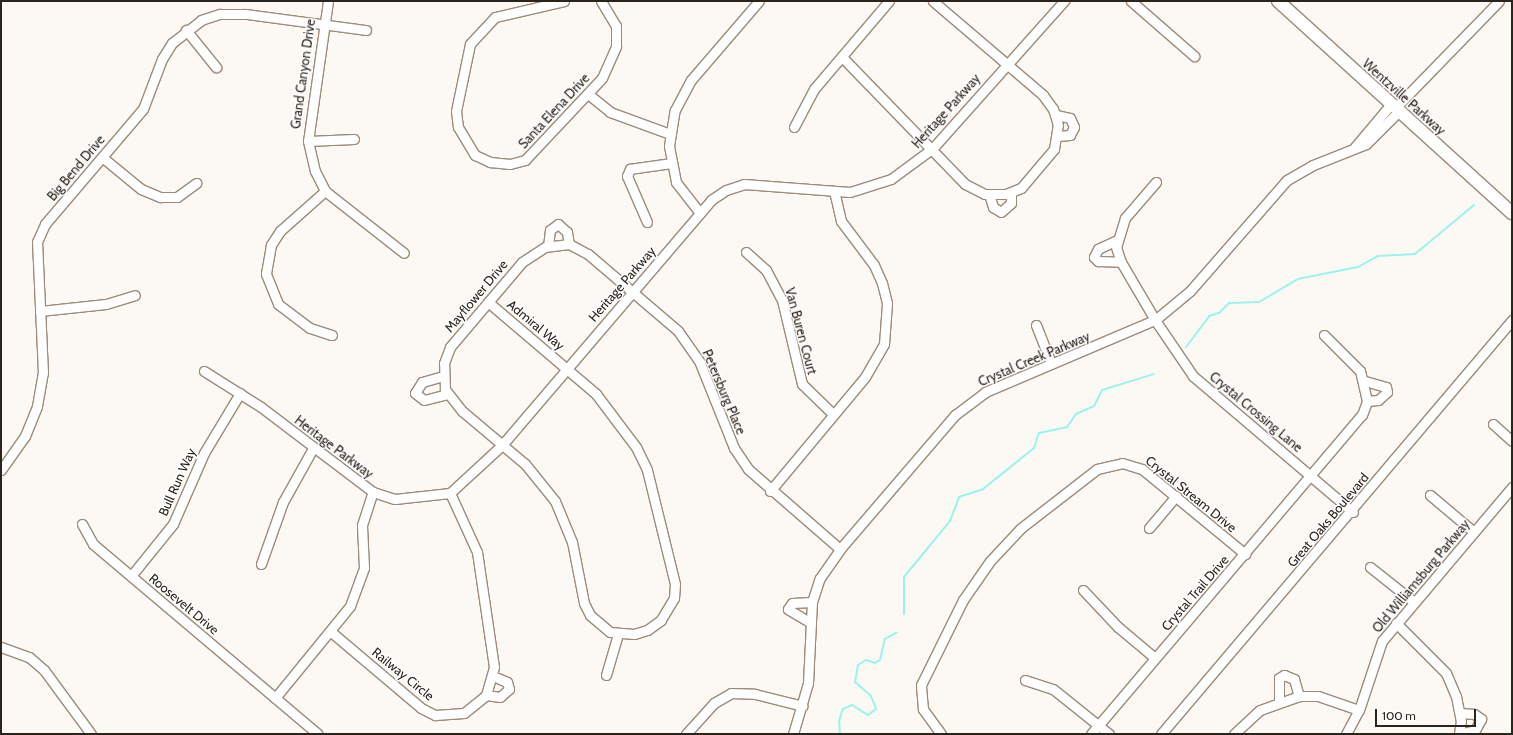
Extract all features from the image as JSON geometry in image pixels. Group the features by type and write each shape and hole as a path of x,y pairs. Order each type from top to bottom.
{"main road":[{"name":"Wentzville Parkway","path":"1278,1 1512,213"}],"street":[{"name":"Grand Canyon Drive","path":"328,1 322,24 308,141 314,171 325,190 404,253"},
{"name":"Santa Elena Drive","path":"564,1 507,11 484,25 470,44 465,59 456,111 458,127 475,155 490,162 510,164 525,160 539,148 588,94 612,62 616,46 616,26 600,1"},
{"path":"700,213 683,196 672,163 670,134 675,110 691,80 759,1"},
{"path":"794,127 814,89 889,1"},
{"path":"842,57 933,148 965,184 990,194 1011,192 1020,188 1051,155 1057,136 1056,114 1043,95 933,1"},
{"name":"Heritage Parkway","path":"204,372 240,393 373,492 408,499 450,493 502,445 700,213 726,190 744,184 850,192 891,178 933,148 1006,64 1064,1"},
{"path":"1131,1 1194,56"},
{"name":"Crystal Creek Parkway","path":"793,734 803,706 808,683 812,602 820,578 840,549 965,407 985,392 1155,320 1190,291 1287,180 1374,139 1395,108 1499,1"},
{"name":"Big Bend Drive","path":"1,470 25,436 37,406 44,373 37,242 45,224 143,109 162,60 186,30 220,14 366,30"},
{"path":"186,30 216,67"},
{"path":"588,94 610,112 670,134"},
{"path":"1056,114 1070,118 1074,127 1070,135 1057,136"},
{"path":"308,141 354,139"},
{"path":"102,157 141,189 160,197 177,197 196,183"},
{"path":"647,222 627,176 630,169 672,163"},
{"path":"1117,240 1098,249 1094,257 1098,261 1120,262 1117,240 1125,218 1156,182"},
{"path":"325,190 280,231 271,245 266,274 278,304 310,328 332,335"},
{"path":"770,491 874,365 884,344 887,325 882,283 874,265 841,221 834,191"},
{"path":"990,194 993,207 1001,212 1010,203 1011,192"},
{"path":"548,246 550,230 558,224 567,232 569,244 588,254 633,291"},
{"name":"Mayflower Drive","path":"569,244 548,246 533,252 522,262 450,347 443,376 448,394 462,411 543,483 556,501 572,542 584,603 598,623 618,634"},
{"name":"Van Buren Court","path":"746,252 766,270 782,300 802,384 834,414"},
{"name":"Crystal Crossing Lane","path":"1120,262 1155,320 1193,376 1353,512"},
{"name":"Petersburg Place","path":"633,291 690,346 734,448 770,491 840,549"},
{"path":"40,310 106,304 135,295"},
{"name":"Admiral Way","path":"488,302 567,369 614,414 636,447 656,495 675,584 674,598 661,620 647,630 618,634"},
{"name":"Great Oaks Boulevard","path":"1161,734 1353,512 1512,320"},
{"path":"1036,325 1051,363"},
{"path":"1324,335 1356,365 1365,381 1367,400 1378,400 1388,392 1386,387 1365,381"},
{"path":"443,376 422,382 415,392 424,400 448,394"},
{"name":"Bull Run Way","path":"131,576 173,524 204,453 240,393"},
{"name":"Crystal Trail Drive","path":"1098,725 1358,422 1367,400"},
{"path":"1493,424 1512,440"},
{"path":"261,564 283,502 313,448"},
{"name":"Crystal Stream Drive","path":"941,734 923,708 921,684 963,600 1006,542 1034,516 1106,465 1134,465 1176,496 1245,554"},
{"name":"Old Williamsburg Parkway","path":"1346,734 1359,710 1374,659 1396,623 1512,487"},
{"path":"276,698 350,606 364,568 362,525 373,492"},
{"path":"450,493 478,552 493,676 486,695 500,697 509,689 507,682 493,676"},
{"path":"1430,495 1474,532"},
{"path":"1149,528 1176,496"},
{"name":"Roosevelt Drive","path":"82,524 93,544 318,734"},
{"path":"1370,567 1414,602"},
{"path":"1083,590 1118,627 1155,658"},
{"path":"811,624 788,609 792,603 812,602"},
{"path":"1396,623 1446,673 1460,713 1459,734 1475,730 1481,720 1474,714 1460,713"},
{"name":"Railway Circle","path":"330,630 421,708 435,715 464,712 486,695"},
{"path":"606,675 618,634"},
{"path":"1,647 29,657 44,670 91,734"},
{"path":"1279,701 1279,678 1284,675 1294,679 1299,696"},
{"path":"1025,680 1053,688 1109,734"},
{"path":"686,734 714,703 731,693 755,694 803,706"},
{"path":"1234,734 1260,710 1279,701 1299,696 1318,696 1359,710"},
{"path":"1091,734 1098,725"}],"waterway":[{"path":"1186,347 1209,316 1219,313 1229,303 1259,302 1298,279 1358,267 1378,256 1415,254 1474,205"},
{"path":"904,614 904,577 950,521 959,497 983,489 1034,448 1039,433 1067,427 1076,414 1094,406 1102,390 1154,374"},
{"path":"840,734 839,721 843,709 852,705 868,715 876,709 871,696 855,682 858,665 866,660 875,663 880,660 885,639 896,633"}]}
